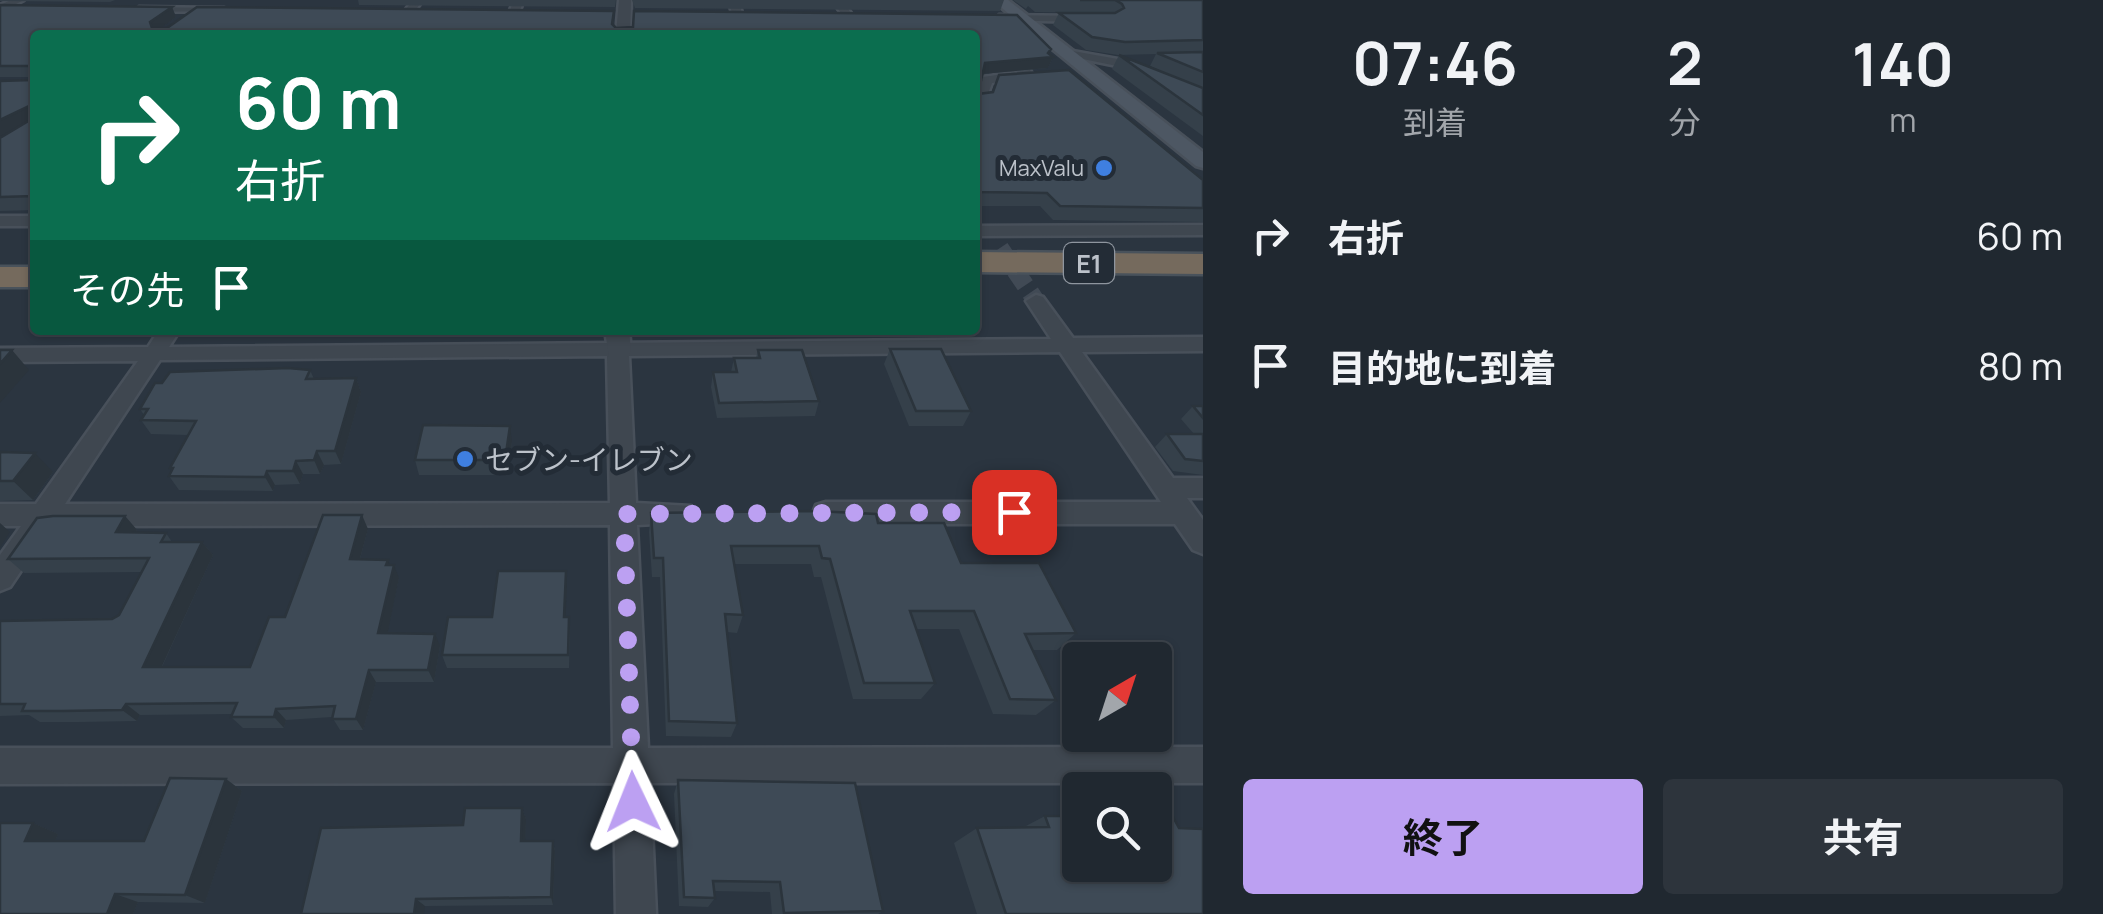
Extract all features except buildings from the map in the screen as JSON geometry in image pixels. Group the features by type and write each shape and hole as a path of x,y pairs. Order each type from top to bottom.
{"highway":[{"name":"E1","path":"988,255 1203,264"},
{"path":"0,256 30,256"},
{"path":"0,277 30,277"},
{"name":"E1","path":"980,283 1203,284"}],"main road":[{"path":"999,0 1068,63 1095,66 1203,162"}],"street":[{"path":"395,30 418,0"},
{"path":"507,30 519,0"},
{"path":"732,0 742,30"},
{"path":"837,0 858,30"},
{"path":"1,8 21,4"},
{"path":"606,14 624,7 643,14"},
{"path":"120,9 234,11"},
{"path":"174,27 198,10"},
{"path":"392,12 427,12"},
{"path":"497,12 532,13"},
{"path":"718,15 756,16"},
{"path":"830,16 865,16"},
{"path":"988,18 1109,19"},
{"path":"1095,66 1152,59"},
{"path":"1095,66 1134,68 1203,99"},
{"path":"980,99 986,80 1042,74"},
{"path":"0,221 30,221"},
{"path":"988,255 982,231 1203,230"},
{"path":"1036,300 1203,542"},
{"path":"0,578 167,335"},
{"path":"617,340 636,914"},
{"path":"0,355 617,340 1203,344"},
{"path":"1167,488 1203,488"},
{"path":"802,513 1181,513"},
{"path":"0,515 703,514"},
{"path":"0,766 1203,765"}],"tunnel":[{"path":"1000,248 1036,301"}],"place":[{"name":"MaxValu","path":"1104,168"},
{"name":"セブン-イレブン","path":"465,459"}],"route":[{"path":"633,802 624,514 1014,512"}]}
